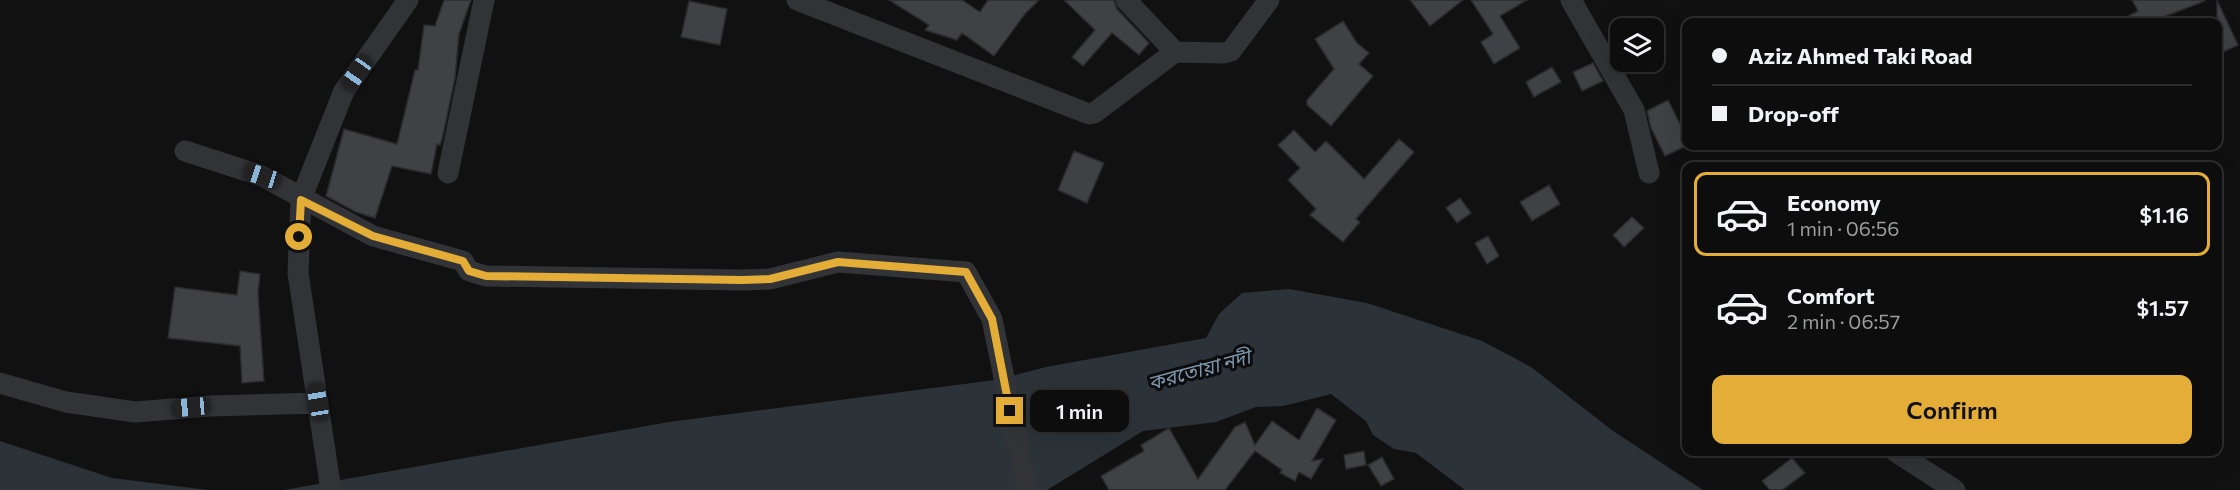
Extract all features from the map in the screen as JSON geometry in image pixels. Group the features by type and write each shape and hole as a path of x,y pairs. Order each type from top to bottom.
{"street":[{"path":"332,490 298,273 301,200 344,91 408,0"},
{"path":"448,173 484,0"},
{"path":"797,0 1089,114 1094,113 1175,52 1231,51 1269,0"},
{"path":"1126,0 1175,52"},
{"path":"1571,0 1634,110 1649,173"},
{"path":"185,151 262,176 301,200 373,236 463,261 469,271 486,276 770,279 838,262 966,272 992,319 1027,490"},
{"path":"0,383 66,402 135,412 210,406 318,402"},
{"path":"1902,456 1955,490"}],"water":[{"name":"করতোয়া নদী","path":"1289,289 1367,303 1482,341 1531,367 1613,431 1703,490 1465,490 1416,453 1394,449 1373,435 1366,421 1331,394 1283,406 1256,407 1216,422 1143,431 1047,490 284,490 669,422 995,380 1046,367 1206,338 1219,314 1242,293"},
{"path":"0,441 112,478 208,490 0,490"}],"building":[{"path":"444,0 471,0 459,34 455,78 442,140 440,145 437,144 431,174 392,166 375,218 356,212 326,196 344,129 397,144 415,70 418,70 424,25 435,26"},
{"path":"889,0 962,0 980,12 988,0 1039,0 1025,14 994,56 962,33 957,40 925,30 929,25"},
{"path":"1064,0 1114,0 1117,9 1149,43 1139,55 1112,33 1083,66 1072,57 1095,30"},
{"path":"1410,0 1463,0 1430,26"},
{"path":"1471,0 1527,0 1500,16 1520,48 1494,64 1481,42 1493,34"},
{"path":"2132,0 2205,0 2160,18 2125,18 2138,11"},
{"path":"2217,0 2238,45 2222,53 2222,18 2217,18"},
{"path":"689,1 727,9 720,45 681,37"},
{"path":"1343,21 1357,43 1369,53 1359,64 1373,76 1331,126 1307,105 1307,100 1334,69 1315,39"},
{"path":"1593,63 1603,81 1582,91 1573,72"},
{"path":"1552,67 1561,82 1534,97 1526,82"},
{"path":"1668,100 1682,128 1682,148 1665,156 1651,128 1647,111"},
{"path":"1294,130 1315,152 1326,141 1364,179 1399,139 1414,152 1356,219 1360,222 1343,242 1310,215 1316,209 1288,180 1300,168 1278,145"},
{"path":"1074,151 1104,163 1087,203 1058,190"},
{"path":"1549,185 1560,204 1532,221 1520,202"},
{"path":"1460,198 1471,213 1457,223 1446,208"},
{"path":"1632,217 1644,228 1624,247 1613,235"},
{"path":"1488,236 1499,256 1487,264 1475,243"},
{"path":"240,271 260,274 258,293 264,381 242,383 240,346 168,338 175,287 237,295"},
{"path":"1317,408 1336,420 1312,461 1323,459 1311,479 1299,472 1295,481 1280,473 1282,470 1255,451 1225,490 1109,490 1101,476 1144,451 1141,445 1169,428 1198,479 1235,427 1245,422 1255,445 1272,421 1299,440"},
{"path":"1364,451 1366,465 1346,469 1344,455"},
{"path":"1382,457 1394,479 1381,486 1368,465"},
{"path":"1792,458 1805,473 1782,490 1770,490 1762,481"}],"route":[{"path":"299,237 301,200 373,236 463,261 469,271 486,276 770,279 838,262 966,272 992,319 1010,411"}]}
